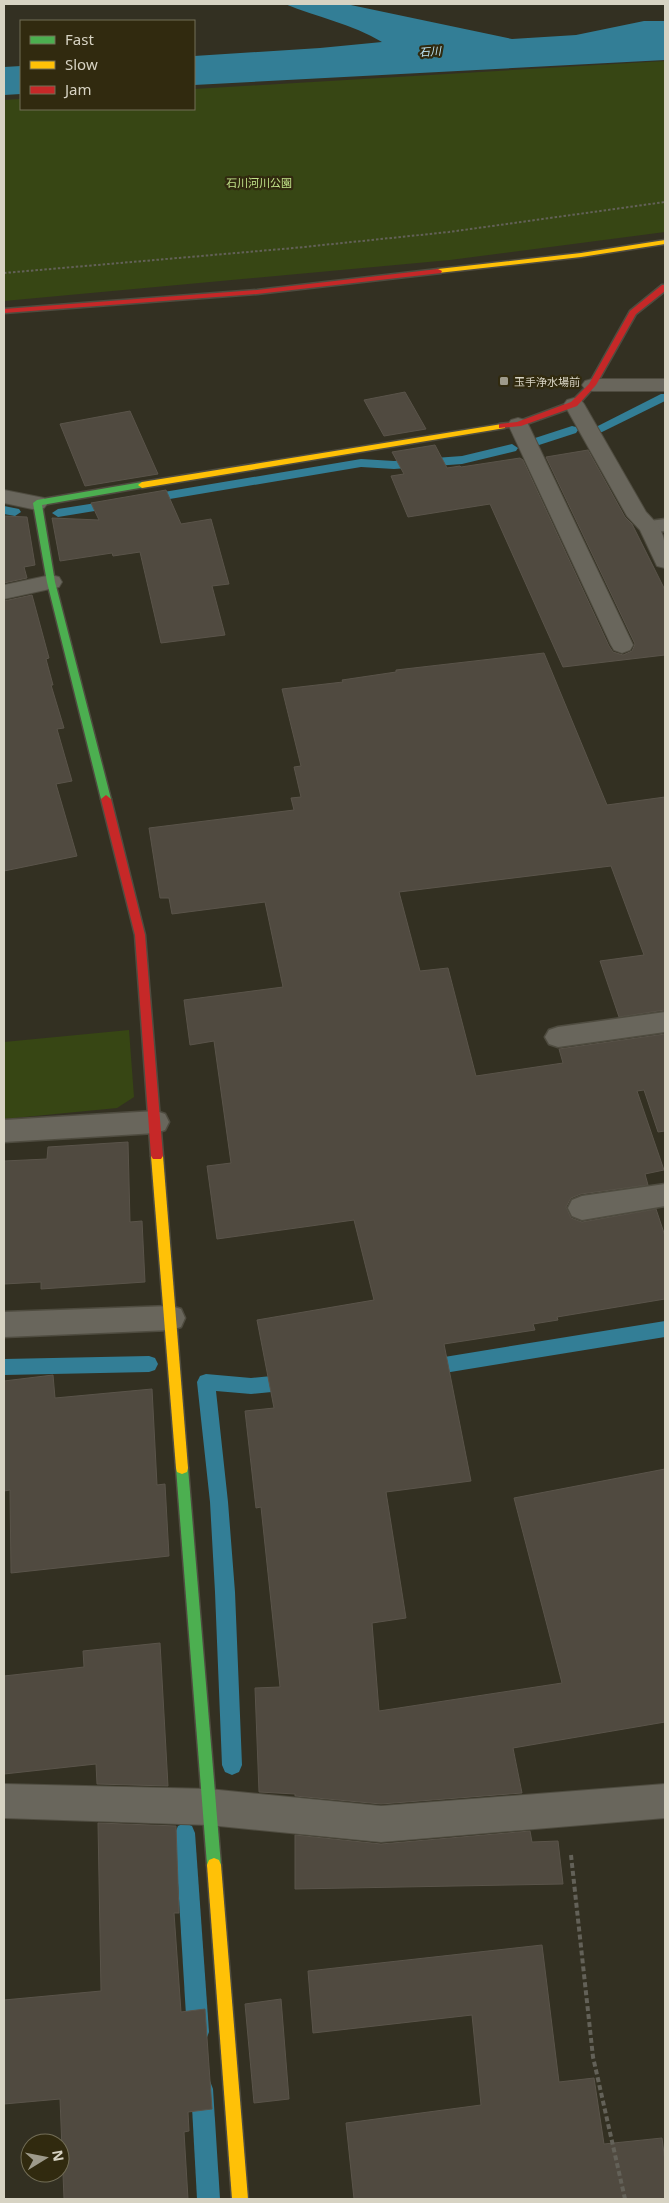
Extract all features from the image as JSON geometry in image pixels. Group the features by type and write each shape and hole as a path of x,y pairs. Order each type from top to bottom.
{"street":[{"path":"4,311 257,292 581,255 665,242"},
{"path":"4,497 37,503 433,436 518,424 574,404 592,385 633,313 665,286"},
{"path":"592,385 665,385"},
{"path":"574,404 638,516 657,526 665,561"},
{"path":"518,424 622,645"},
{"path":"37,503 51,582 140,935 172,1318 240,2199"},
{"path":"4,592 51,582"},
{"path":"4,1801 209,1807 381,1824 665,1801"}],"lane":[{"path":"558,1037 665,1022"},
{"path":"4,1131 156,1122"},
{"path":"582,1208 665,1195"},
{"path":"4,1325 172,1318"}],"path":[{"path":"4,273 294,248 450,232 665,202"},
{"path":"566,1809 593,2057 625,2199"}],"green space":[{"name":"石川河川公園","path":"665,61 665,232 450,260 4,301 4,100 20,99 20,110 195,110 195,89"},
{"path":"129,1030 134,1097 117,1108 4,1119 4,1042"}],"water":[{"name":"石川","path":"285,4 346,4 512,39 576,35 644,21 665,21 665,60 195,85 195,56 382,42 347,25"},
{"path":"20,66 20,94 4,95 4,67"}],"building":[{"path":"405,392 426,429 384,436 364,400"},
{"path":"130,411 158,474 85,486 60,424"},
{"path":"435,445 447,468 520,458 523,460 609,646 613,652 623,655 632,651 635,644 546,457 588,450 625,517 632,524 665,590 665,655 563,667 490,504 408,517 391,476 404,474 392,452"},
{"path":"166,490 181,524 211,519 229,584 212,586 225,635 161,643 140,552 113,556 112,553 60,561 52,518 99,520 91,503"},
{"path":"4,516 27,517 35,565 24,567 27,578 4,583"},
{"path":"32,595 49,658 46,659 53,685 51,685 64,728 57,729 72,781 56,784 77,856 4,871 4,601"},
{"path":"544,653 607,805 665,797 665,1010 619,1017 600,961 644,955 611,866 399,892 420,971 448,968 476,1076 563,1063 559,1049 665,1034 665,1131 658,1132 644,1090 637,1091 664,1170 645,1174 648,1185 581,1194 571,1198 566,1207 571,1218 582,1222 656,1209 665,1236 665,1299 557,1317 558,1320 533,1324 535,1330 444,1344 471,1481 386,1492 406,1618 372,1623 379,1711 562,1683 514,1498 665,1469 665,1722 513,1748 522,1793 381,1804 295,1796 295,1794 259,1792 255,1688 280,1687 261,1507 256,1508 245,1411 274,1408 257,1320 374,1300 354,1220 217,1239 207,1166 231,1163 214,1041 190,1045 184,1000 283,987 265,902 172,914 169,898 160,898 149,828 294,810 291,798 301,797 294,767 301,766 282,689 343,682 342,680 396,672 396,670"},
{"path":"128,1142 130,1222 142,1221 145,1282 41,1289 41,1282 4,1284 4,1161 47,1159 48,1147"},
{"path":"53,1375 55,1398 152,1389 157,1485 165,1484 169,1556 11,1573 10,1490 4,1491 4,1381"},
{"path":"160,1643 168,1786 97,1784 96,1764 4,1774 4,1676 84,1667 83,1651"},
{"path":"98,1823 176,1826 179,1913 174,1913 181,2012 205,2009 212,2109 188,2112 189,2131 184,2132 188,2199 64,2199 63,2183 70,2183 70,2133 61,2133 60,2099 4,2104 4,2000 101,1991"},
{"path":"530,1831 532,1842 558,1841 563,1884 295,1889 295,1835 381,1844"},
{"path":"542,1945 559,2082 594,2078 604,2144 662,2138 665,2162 665,2199 354,2199 346,2123 481,2105 472,2015 313,2033 308,1971"},
{"path":"281,1999 289,2099 254,2103 245,2004"}],"waterway":[{"path":"598,429 665,397"},
{"path":"536,442 572,430"},
{"path":"146,499 361,463 394,465 462,460 512,448"},
{"path":"58,513 115,504"},
{"path":"4,510 15,512"},
{"path":"426,1368 665,1329"},
{"path":"4,1367 149,1364"},
{"path":"232,1765 225,1592 219,1502 206,1382 251,1386 292,1382"},
{"path":"185,1833 198,2032"},
{"path":"202,2089 209,2199"}],"traffic: fast":[{"path":"106,799 51,582 37,503 142,485"},
{"path":"182,1468 214,1865"}],"traffic: slow":[{"path":"438,271 581,255 665,242"},
{"path":"142,485 502,426"},
{"path":"157,1156 182,1468"},
{"path":"214,1865 240,2199"}],"traffic: jam":[{"path":"4,311 257,292 438,271"},
{"path":"502,426 518,424 574,404 592,385 633,313 665,287"},
{"path":"106,799 140,935 157,1156"}],"place":[{"name":"玉手浄水場前","path":"504,381"}]}
